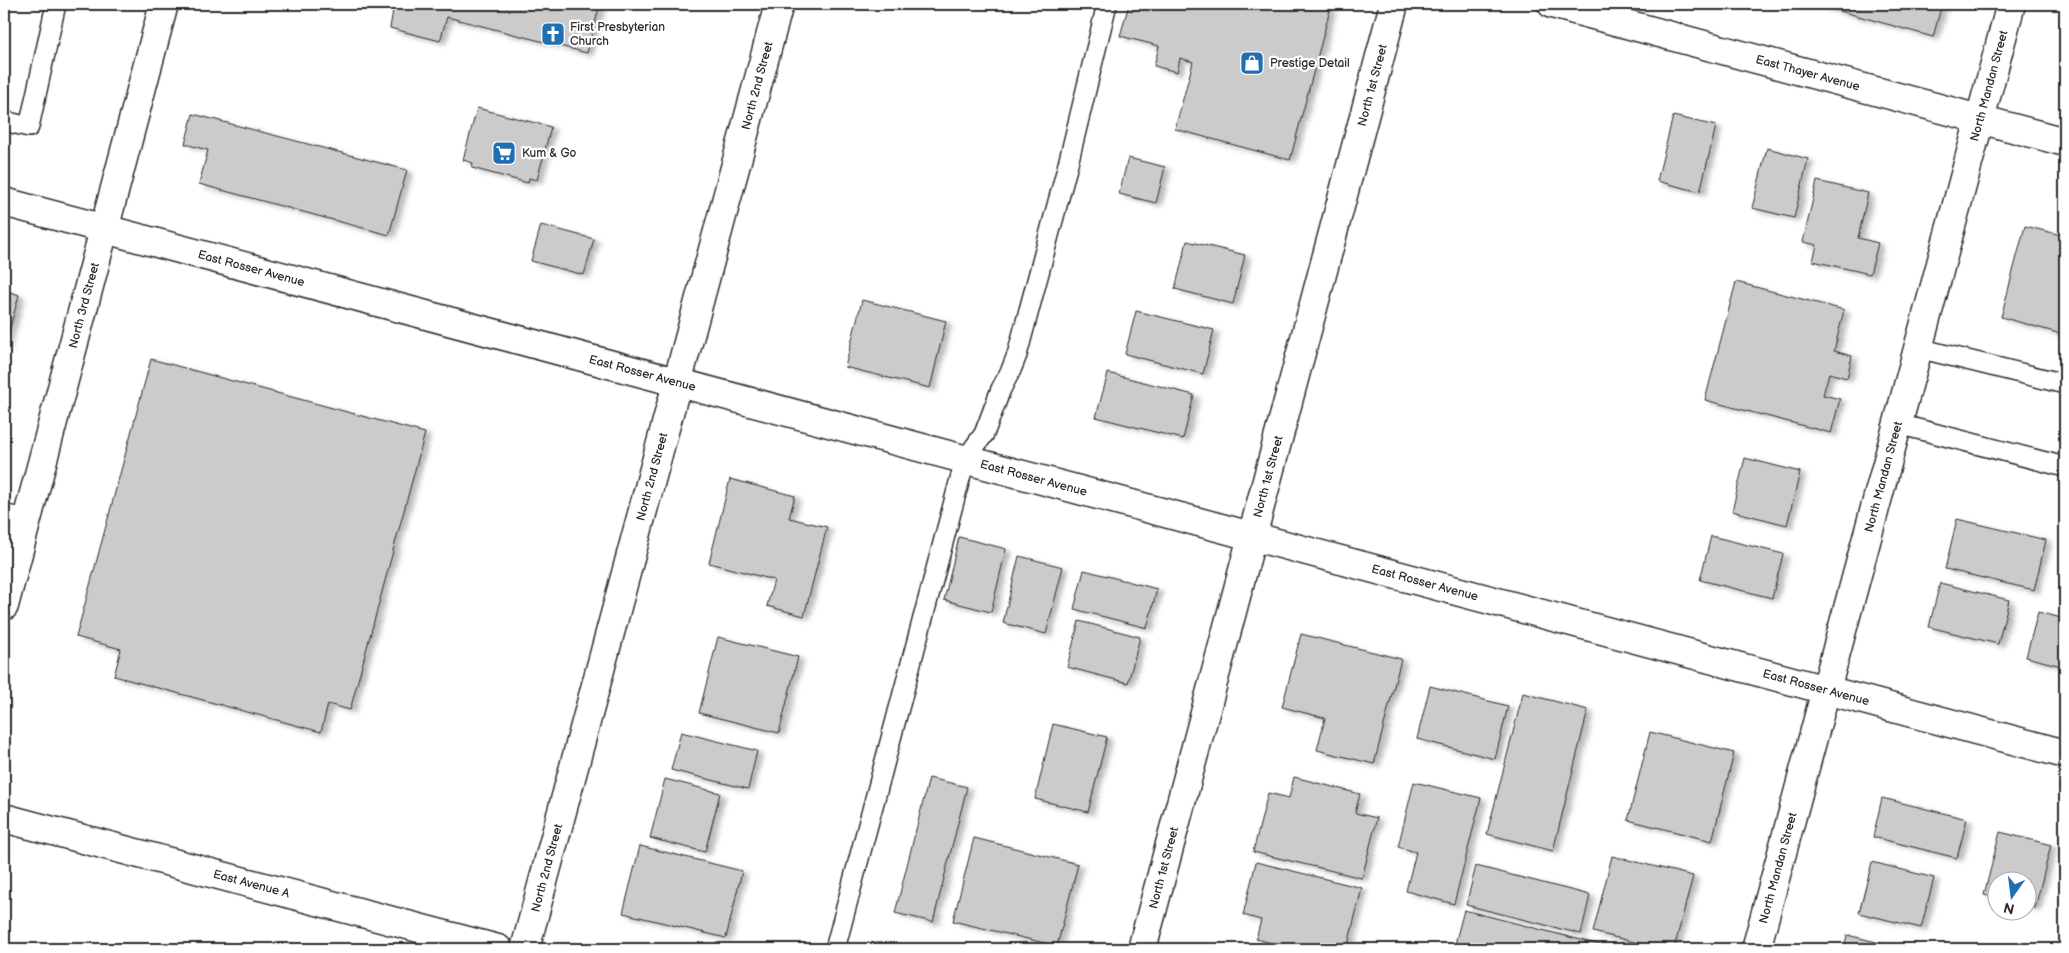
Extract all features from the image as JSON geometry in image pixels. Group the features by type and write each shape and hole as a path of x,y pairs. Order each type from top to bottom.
{"street":[{"name":"North 3rd Street","path":"4,606 15,517 104,228 164,4"},
{"name":"North 2nd Street","path":"525,949 779,4"},
{"name":"North 1st Street","path":"1142,949 1394,4"},
{"name":"East Thayer Avenue","path":"1552,4 2065,142"},
{"name":"North Mandan Street","path":"1756,949 2011,4"},
{"name":"East Rosser Avenue","path":"4,202 965,460 1826,688 2065,754"},
{"name":"East Avenue A","path":"4,818 498,949"}],"lane":[{"path":"4,121 28,127 56,4"},
{"path":"835,949 965,460 984,434 1000,389 1012,370 1017,355 1107,4"},
{"path":"1918,348 2065,384"},
{"path":"1898,424 2065,467"}],"building":[{"name":"First Presbyterian Church","path":"394,4 600,4 587,53 447,17 440,41 390,28"},
{"path":"1129,4 1322,4 1331,6 1290,160 1175,129 1193,62 1180,58 1177,72 1154,66 1159,46 1120,36"},
{"path":"1815,4 1942,4 1933,37"},
{"path":"477,108 551,127 537,180 529,178 528,183 472,168 473,163 463,160"},
{"path":"193,114 407,170 389,235 199,184 208,150 185,144"},
{"path":"1673,116 1716,126 1700,192 1657,181"},
{"path":"1767,148 1808,159 1794,218 1752,208"},
{"path":"1128,158 1165,167 1156,203 1119,194"},
{"path":"1817,181 1868,193 1858,238 1878,243 1870,274 1813,261 1817,245 1803,242"},
{"path":"541,225 594,239 584,275 531,261"},
{"path":"2025,226 2065,236 2065,335 2001,317"},
{"path":"1187,241 1245,255 1233,304 1175,289"},
{"path":"1736,282 1844,310 1834,351 1852,356 1847,378 1829,373 1823,395 1840,399 1831,433 1705,400"},
{"path":"4,290 19,295 4,350"},
{"path":"862,300 946,321 930,388 845,367"},
{"path":"1136,311 1214,330 1203,374 1125,354"},
{"path":"151,359 425,433 350,710 328,704 321,732 114,676 121,649 76,637"},
{"path":"1108,373 1194,395 1183,439 1096,417"},
{"path":"1745,458 1800,472 1787,525 1732,511"},
{"path":"730,479 795,496 789,518 827,527 804,616 767,606 774,580 709,563"},
{"path":"1957,519 2046,540 2034,590 1945,569"},
{"path":"1711,536 1783,554 1772,598 1700,580"},
{"path":"959,537 1006,549 991,612 944,600"},
{"path":"1019,556 1063,567 1046,634 1003,623"},
{"path":"1084,570 1157,589 1147,628 1074,609"},
{"path":"1940,583 2009,600 1998,644 1929,627"},
{"path":"2038,612 2065,619 2065,667 2026,657"},
{"path":"1079,621 1140,637 1128,683 1067,667"},
{"path":"1301,634 1401,659 1374,764 1317,750 1325,718 1282,707"},
{"path":"718,637 798,657 779,733 699,713"},
{"path":"1430,686 1508,706 1495,759 1417,739"},
{"path":"1523,693 1588,710 1553,851 1487,834"},
{"path":"1053,724 1107,737 1088,812 1035,799"},
{"path":"681,732 757,751 748,789 671,770"},
{"path":"1650,732 1734,753 1712,841 1628,820"},
{"path":"1294,777 1360,794 1355,813 1377,818 1362,878 1253,852 1268,793 1289,798"},
{"path":"929,778 967,787 933,922 895,913"},
{"path":"665,779 720,793 705,852 650,838"},
{"path":"1414,782 1481,798 1454,904 1406,891 1416,852 1398,847"},
{"path":"1882,798 1967,819 1957,858 1873,837"},
{"path":"2000,832 2051,845 2036,904 2036,870 1990,870"},
{"path":"974,838 1078,864 1057,946 953,921"},
{"path":"640,846 742,871 726,938 623,913"},
{"path":"1612,856 1693,876 1674,949 1663,949 1593,932"},
{"path":"1256,862 1362,888 1347,949 1296,949 1256,939 1261,920 1243,915"},
{"path":"1872,862 1934,878 1921,928 1859,913"},
{"path":"1476,866 1590,895 1581,934 1466,905"},
{"path":"1464,910 1616,949 1474,949 1455,944"},
{"path":"1847,935 1905,949 1844,949"},
{"path":"1217,944 1240,949 1216,949"}],"place":[{"name":"First Presbyterian Church","path":"553,34"},
{"name":"Prestige Detail","path":"1252,63"},
{"name":"Kum & Go","path":"504,153"}]}
